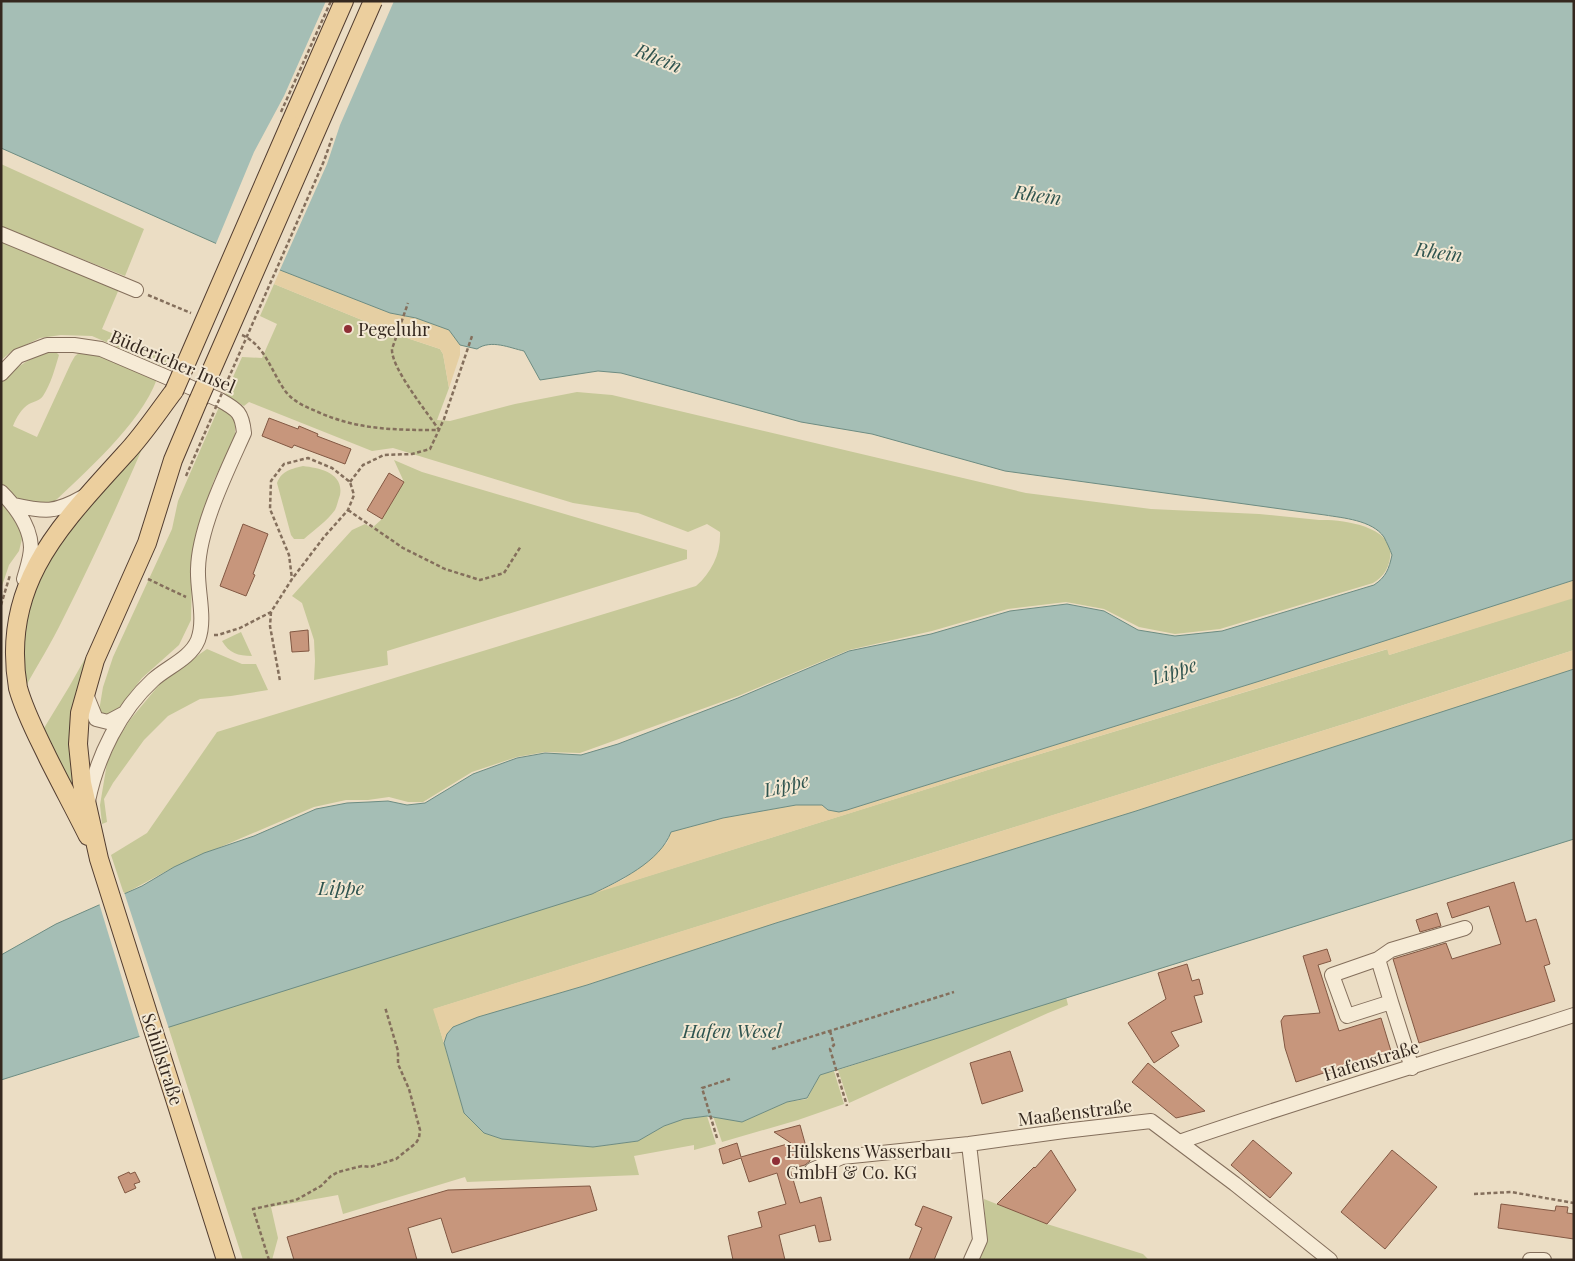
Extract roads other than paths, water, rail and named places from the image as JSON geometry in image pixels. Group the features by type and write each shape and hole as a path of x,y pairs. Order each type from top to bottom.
{"main road":[{"path":"99,858 30,723 17,688 11,651 13,613 24,578 44,546 86,496 127,452 174,391 344,1"},
{"path":"99,858 82,782 78,744 80,713 95,660 147,543 173,460 373,1"},
{"name":"Schillstraße","path":"99,858 226,1260"}],"street":[{"path":"1,234 136,290"},
{"name":"Büdericher Insel","path":"1,374 18,356 47,344 74,345 101,350 220,400 236,408 243,420 244,433 205,530 198,568 201,604 200,634 192,651 153,680 123,714"},
{"path":"1,492 14,505 24,524 31,547 30,559 24,578"},
{"path":"14,505 36,510 52,511 68,506 86,496"},
{"path":"85,692 96,719 108,722 123,714"},
{"path":"87,804 91,784 100,761 123,714"},
{"path":"1391,1002 1346,1016 1332,975 1378,959 1391,950 1465,928"},
{"path":"1378,959 1412,1068"},
{"name":"Hafenstraße","path":"1179,1142 1294,1103 1412,1068 1574,1015"},
{"name":"Maaßenstraße","path":"812,1170 842,1157 969,1144 1151,1121 1235,1184 1330,1260"},
{"path":"969,1144 980,1240 971,1260"},
{"path":"1530,1260 1544,1260"}],"water":[{"path":"1,1 1574,1 1574,580 1263,680 847,810 839,812 828,810 822,805 796,805 723,818 671,832 666,843 658,853 638,869 592,894 1,1080 1,955 56,924 142,886 174,867 204,853 254,836 316,809 347,803 388,801 407,805 425,803 473,774 517,758 545,753 581,755 618,744 738,698 849,651 931,634 1010,611 1067,604 1104,611 1138,630 1175,636 1222,631 1374,585 1386,572 1392,555 1384,537 1379,531 1365,523 1348,519 1005,471 872,434 801,422 621,373 598,371 540,380 524,351 494,344 477,349 460,345 449,330 416,318 390,313 280,270 1,148"},
{"name":"Hafen Wesel","path":"1574,669 1574,839 820,1075 807,1098 787,1102 742,1122 707,1116 684,1119 664,1126 638,1141 593,1147 502,1139 484,1133 464,1113 444,1043 447,1034 453,1027 478,1017 587,985 776,923 1136,811"}],"place":[{"name":"Pegeluhr","path":"348,329"},
{"name":"Hülskens Wasserbau GmbH & Co. KG","path":"776,1161"}],"water label":[{"name":"Rhein","path":"659,57"},
{"name":"Rhein","path":"1038,194"},
{"name":"Rhein","path":"1439,251"},
{"name":"Lippe","path":"1174,670"},
{"name":"Lippe","path":"786,784"},
{"name":"Lippe","path":"341,887"}]}
